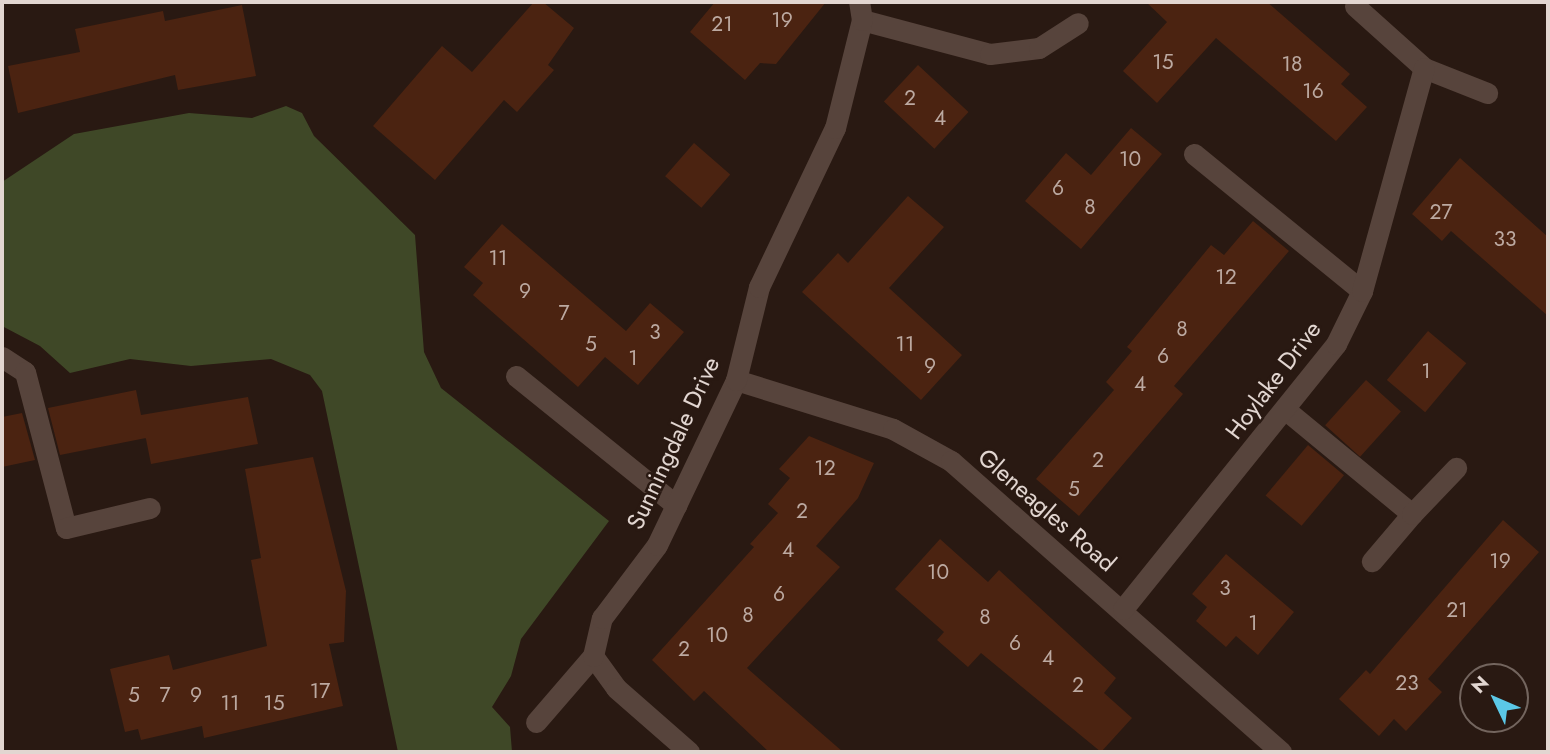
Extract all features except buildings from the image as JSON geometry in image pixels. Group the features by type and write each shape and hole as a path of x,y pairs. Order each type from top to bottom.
{"street":[{"path":"1354,6 1424,68 1487,93"},
{"path":"860,11 990,54 1038,48 1078,23"},
{"name":"Sunningdale Drive","path":"536,722 593,656 602,618 657,545 736,380 759,287 835,128 860,11"},
{"name":"Hoylake Drive","path":"1123,609 1287,411 1336,344 1362,291 1424,68"},
{"path":"1194,154 1362,291"},
{"path":"2,357 25,372 66,528 150,508"},
{"path":"516,376 676,505"},
{"name":"Gleneagles Road","path":"736,380 894,429 951,461 1123,609 1281,752"},
{"path":"1287,411 1412,514"},
{"path":"1372,561 1456,468"},
{"path":"593,656 615,688 689,752"}],"green space":[{"path":"286,106 302,113 314,136 415,235 424,352 441,388 609,521 521,639 511,676 492,707 510,727 512,752 398,752 322,391 310,375 271,359 191,366 130,359 70,373 40,346 2,326 2,182 74,134 189,113 252,118"}]}
